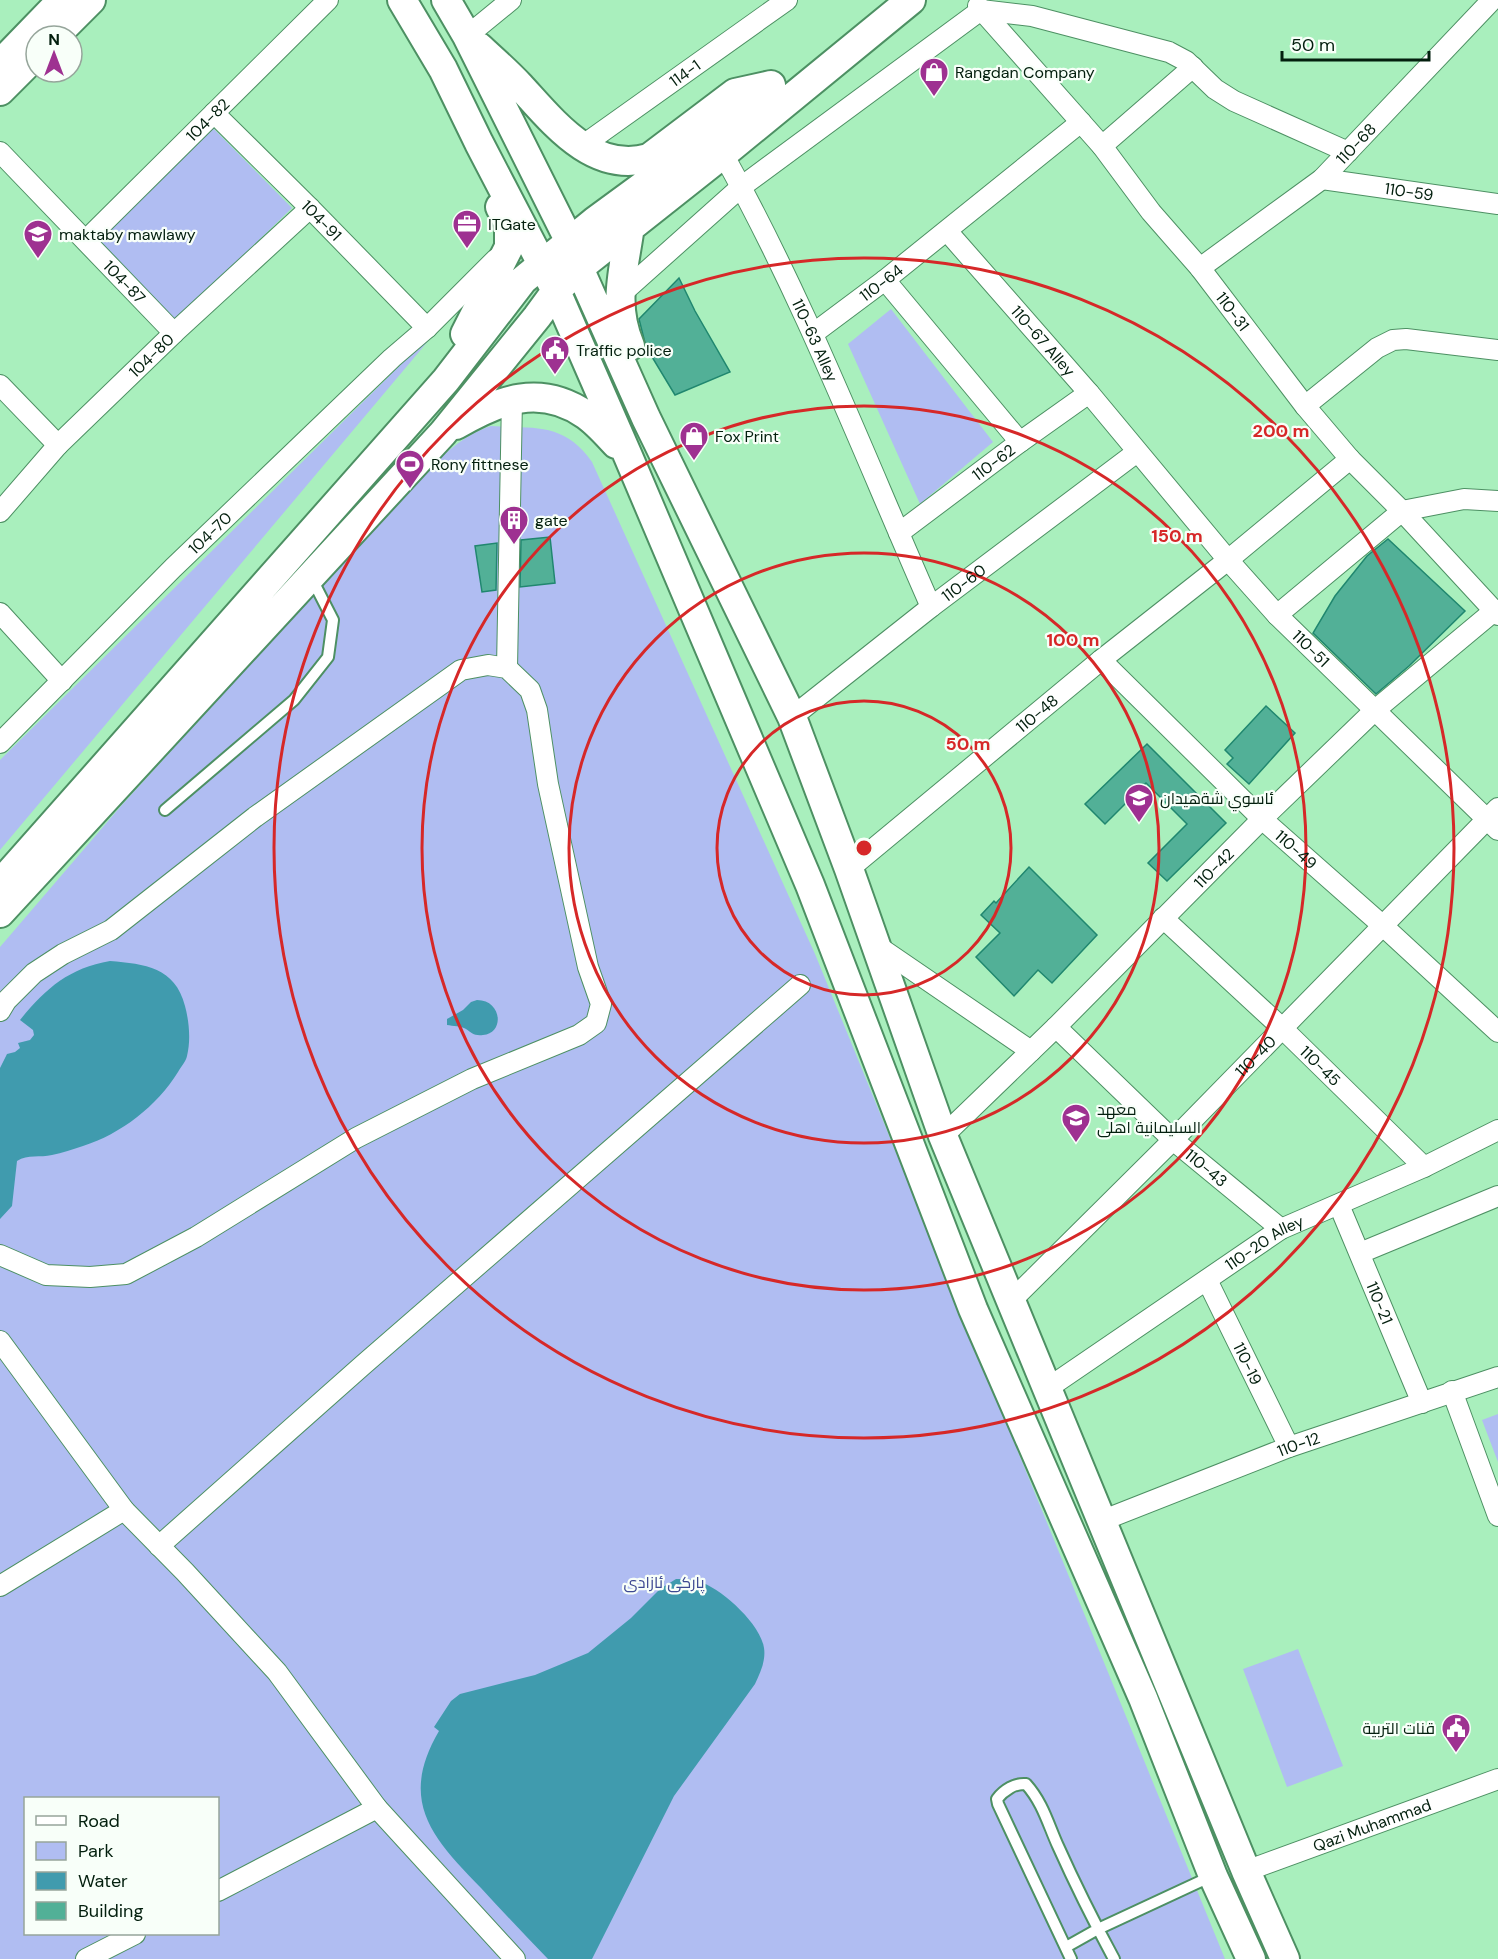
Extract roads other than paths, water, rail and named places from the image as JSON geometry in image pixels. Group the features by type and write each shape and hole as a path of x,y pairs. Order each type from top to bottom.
{"main road":[{"path":"1,60 62,0"},
{"path":"67,24 91,0"},
{"path":"402,0 443,69 478,143 542,264 628,456 810,885 973,1309 1143,1698 1213,1876 1251,1959"},
{"path":"446,0 467,36 574,255 646,418 792,717 944,1136 1246,1871 1285,1959"},
{"path":"0,913 443,433 537,317 555,291 574,255 605,214 785,82 886,0"},
{"path":"0,884 446,380 523,280 542,264 574,255 630,226 723,154 911,0"},
{"path":"467,36 571,138 606,158 622,162 635,162 649,158 735,93 785,82"},
{"path":"0,91 24,67"},
{"path":"446,380 467,329 509,247 509,224 481,167 478,143"},
{"path":"630,226 620,295 621,318 641,378 646,418"},
{"path":"443,433 488,407 512,399 545,398 577,409 600,426 628,456"},
{"path":"1035,1454 1068,1439"}],"street":[{"name":"104-82","path":"86,240 328,0"},
{"path":"467,36 511,0"},
{"name":"114-1","path":"582,146 787,0"},
{"name":"110-68","path":"1200,268 1322,179 1492,0"},
{"path":"620,295 741,187 977,5 1032,16 1178,55 1215,89 1233,101 1348,152"},
{"name":"110-31","path":"977,5 1102,146 1151,212 1200,268 1305,406 1350,459 1402,511 1496,613"},
{"path":"1102,146 1193,67"},
{"name":"104-91","path":"214,113 310,207 427,328"},
{"name":"110-64","path":"813,333 885,280 1081,122"},
{"name":"104-87","path":"0,152 174,333"},
{"name":"110-63 Alley","path":"723,154 813,333 931,607"},
{"name":"110-59","path":"1322,179 1498,204"},
{"name":"104-80","path":"0,512 58,445 310,207"},
{"name":"110-67 Alley","path":"947,231 1089,393 1137,452"},
{"name":"104-70","path":"0,743 173,568 392,358 427,328 509,247"},
{"path":"885,280 1020,442"},
{"path":"1305,406 1377,348 1393,340 1406,339 1498,350"},
{"path":"0,385 58,445"},
{"name":"110-62","path":"899,533 1089,393"},
{"path":"507,668 512,399"},
{"name":"110-51","path":"1137,452 1277,615 1374,711 1494,819"},
{"name":"110-60","path":"792,717 931,607 1137,452"},
{"name":"110-48","path":"849,869 1101,660 1228,560 1350,459"},
{"path":"1277,615 1402,511 1464,499 1498,501"},
{"path":"0,613 62,681"},
{"name":"110-42","path":"944,1136 1056,1027 1262,819 1374,711 1496,613"},
{"name":"110-49","path":"1101,660 1262,819 1498,1032"},
{"path":"0,1011 6,1001 34,973 63,954 111,930 255,817 461,670 488,665 507,668 530,690 537,710 548,784 588,967 601,1004 596,1023 579,1035 472,1079 356,1138 196,1237 126,1274 90,1277 46,1275 0,1255"},
{"name":"110-40","path":"1011,1301 1173,1140 1382,925 1494,819"},
{"name":"110-45","path":"1163,918 1282,1028 1424,1167"},
{"path":"876,945 1031,1051"},
{"path":"159,1546 363,1365 800,985"},
{"name":"110-43","path":"1056,1027 1173,1140 1281,1229"},
{"name":"110-20 Alley","path":"1048,1388 1281,1229 1424,1167 1498,1130"},
{"path":"1360,1253 1498,1196"},
{"name":"110-21","path":"1339,1205 1422,1402"},
{"name":"110-19","path":"1207,1280 1289,1447"},
{"path":"0,1341 124,1510 277,1671 377,1808 515,1959"},
{"name":"110-12","path":"1101,1521 1289,1447 1498,1377"},
{"path":"1452,1391 1498,1516"},
{"path":"0,1586 124,1510"},
{"name":"Qazi Muhammad","path":"1246,1871 1498,1779"},
{"path":"219,1890 377,1808"},
{"path":"86,1959 133,1935"}],"lane":[{"path":"165,810 294,700 328,657 333,620 311,576"},
{"path":"1071,1959 998,1804 1001,1794 1019,1784 1026,1784 1046,1814 1057,1845 1114,1959"},
{"path":"1066,1947 1098,1929 1213,1876"}],"water":[{"path":"110,961 146,966 166,975 174,983 180,993 188,1018 189,1037 186,1058 160,1096 137,1117 111,1134 56,1154 17,1161 12,1206 0,1219 0,1068 7,1054 20,1048 18,1043 30,1040 34,1035 33,1030 20,1020 59,982 82,969"},
{"path":"477,1000 492,1005 496,1011 498,1017 495,1029 490,1033 477,1035 462,1027 447,1025 447,1019"},
{"path":"676,1579 693,1580 712,1587 731,1601 749,1619 764,1648 762,1667 755,1684 674,1796 592,1959 548,1959 463,1870 435,1835 426,1817 421,1798 421,1778 427,1756 439,1731 434,1727 451,1701 460,1694 535,1675 588,1653 631,1618 660,1589"}],"place":[{"name":"Rangdan Company","path":"934,98"},
{"name":"ITGate","path":"467,250"},
{"name":"maktaby mawlawy","path":"38,260"},
{"name":"Traffic police","path":"555,376"},
{"name":"Fox Print","path":"694,462"},
{"name":"Rony fittnese","path":"410,490"},
{"name":"gate","path":"514,546"},
{"name":"ئاسوي شةهيدان","path":"1139,824"},
{"name":"معهد السلیمانیة اهلى","path":"1076,1144"},
{"name":"قنات التربیة","path":"1456,1754"}],"park label":[{"name":"پارکی ئازادی","path":"664,1582"}]}
